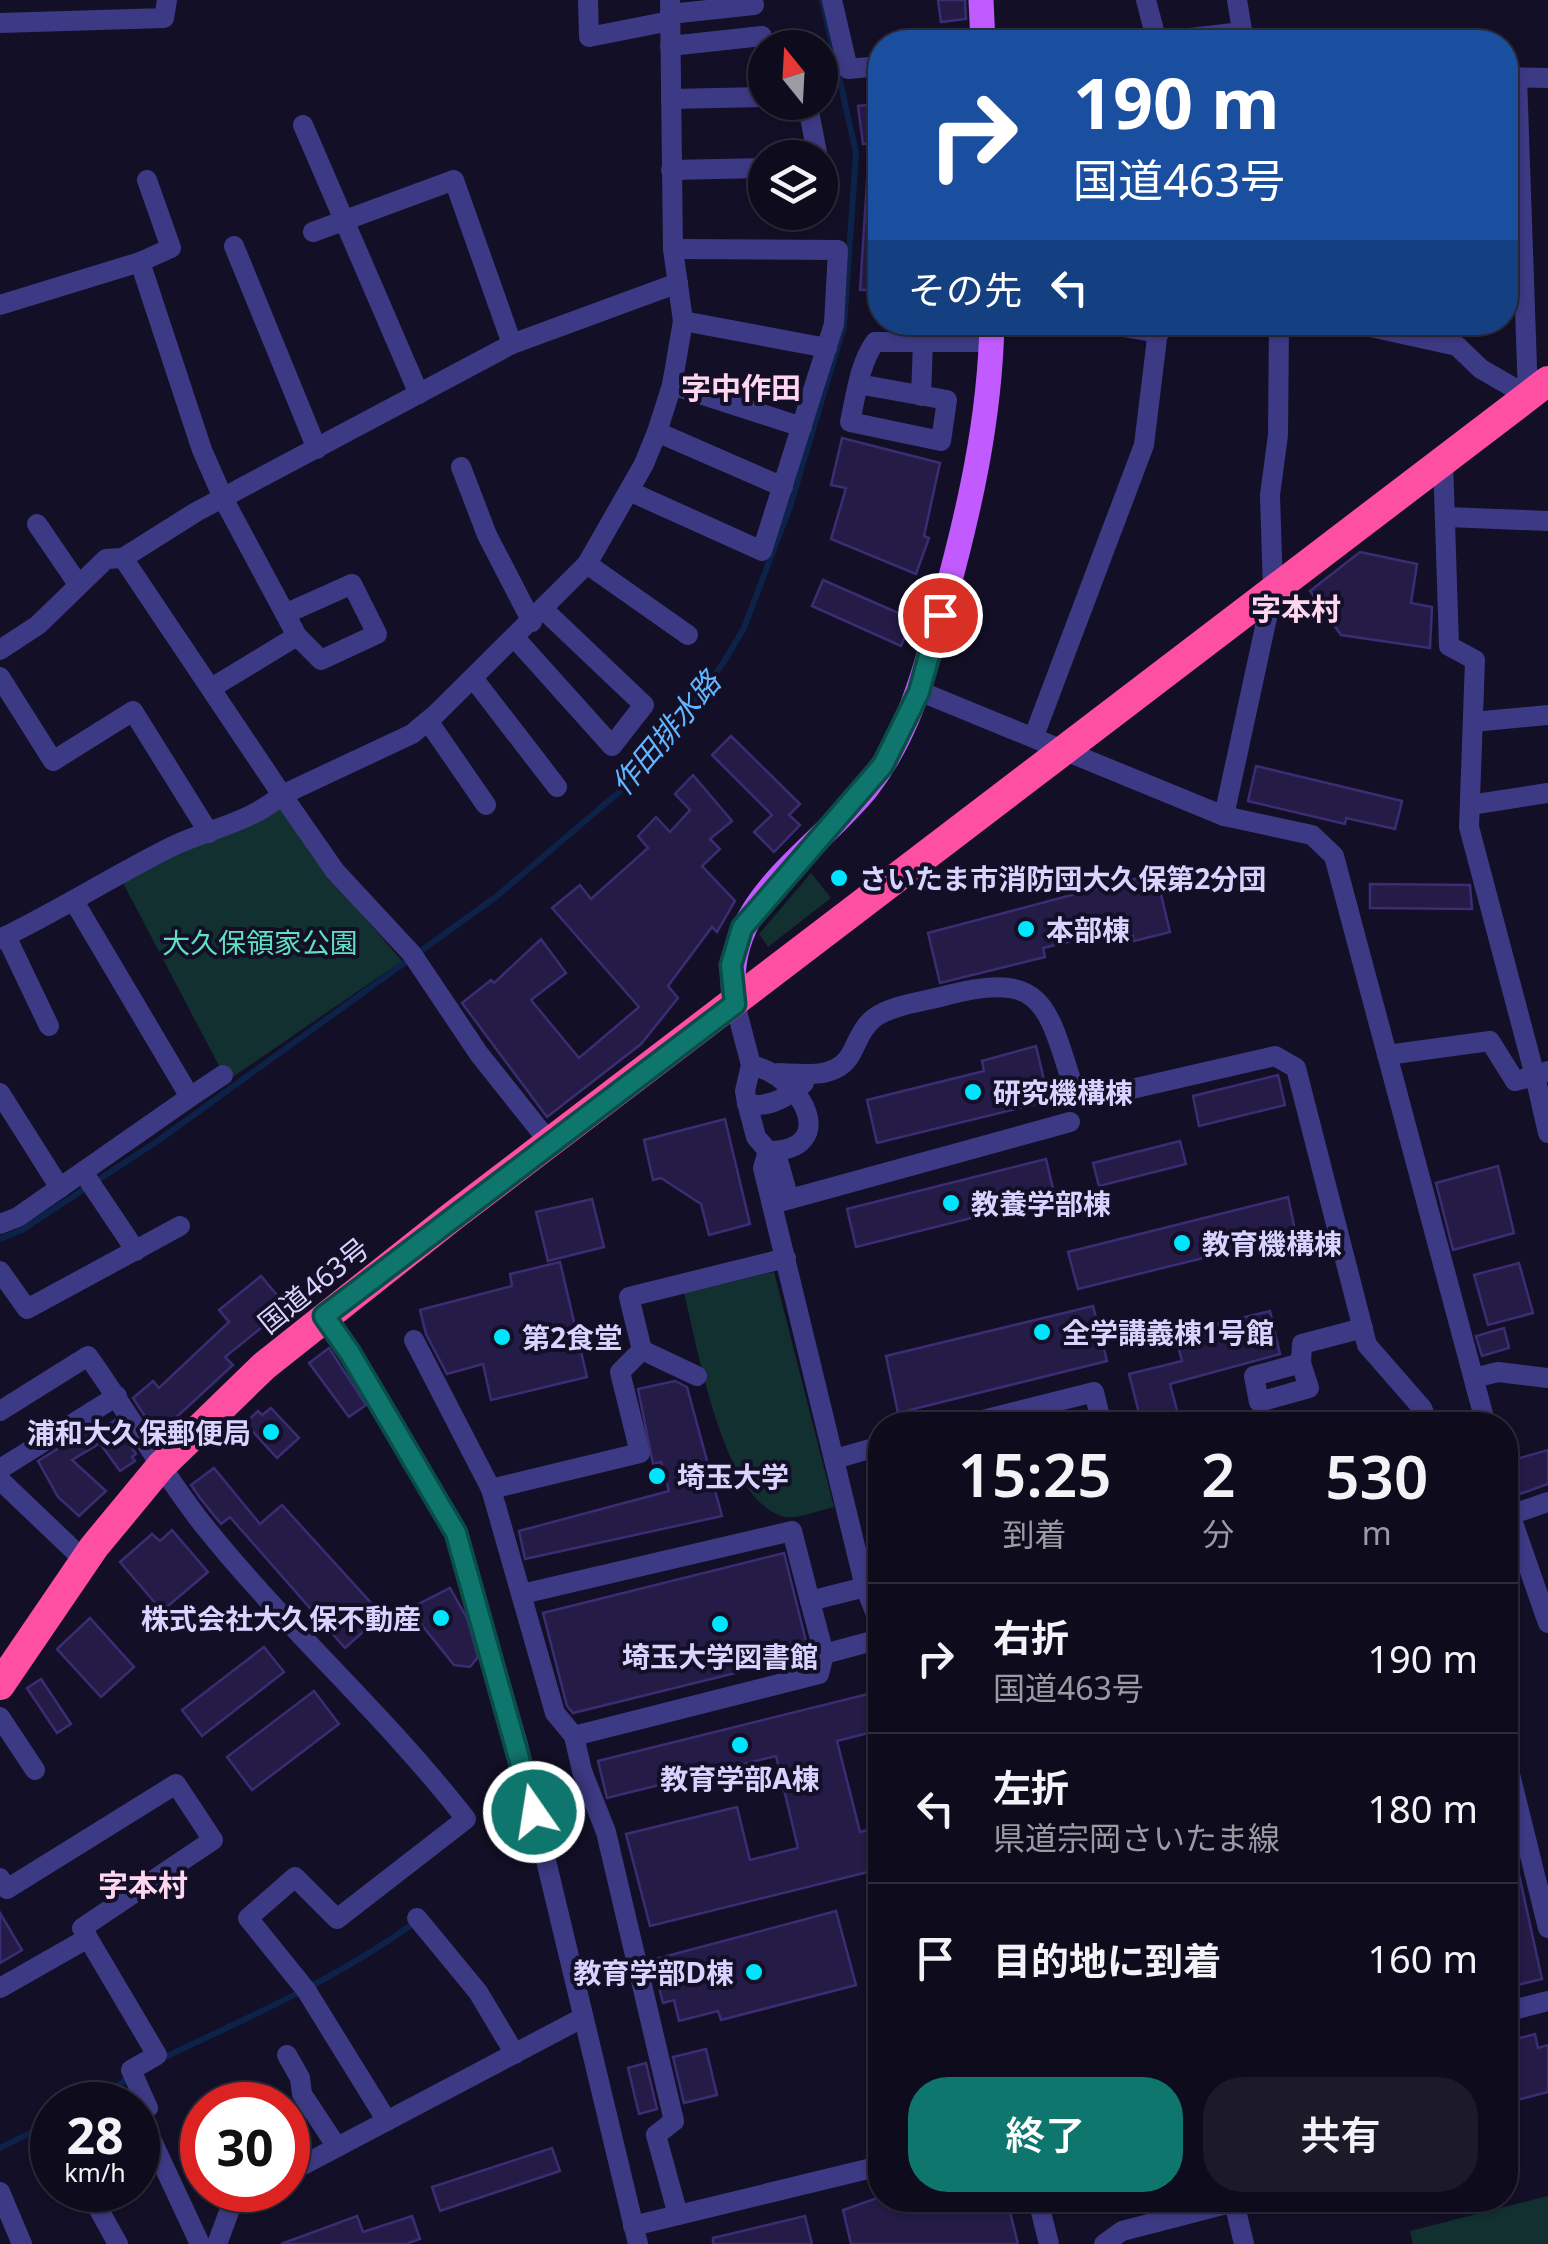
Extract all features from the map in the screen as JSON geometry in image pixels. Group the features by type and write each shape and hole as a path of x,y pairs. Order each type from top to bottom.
{"highway":[{"name":"国道463号","path":"0,1685 85,1560 161,1466 250,1379 324,1316 1538,389"}],"main road":[{"path":"981,0 982,30"},
{"path":"735,1004 731,965 742,928 784,875 865,790 895,745 919,692 972,501 992,335"}],"street":[{"path":"0,23 164,18 167,0"},
{"path":"588,0 589,37 670,12 754,5"},
{"path":"832,0 848,68 868,67"},
{"path":"1146,0 1153,30"},
{"path":"1237,0 1242,30"},
{"path":"50,1026 3,938 75,903 172,846 263,812 282,795 412,734 538,616 586,564 657,432 672,385 683,321 672,250 670,12"},
{"path":"670,46 748,38"},
{"path":"1518,77 1548,78"},
{"path":"671,99 748,98"},
{"path":"302,126 419,394"},
{"path":"1440,335 1481,369 1538,389 1518,158"},
{"path":"671,170 748,168"},
{"path":"0,305 140,262 171,248 148,180"},
{"path":"313,232 454,180 512,344"},
{"path":"234,246 318,449"},
{"path":"628,491 762,551 834,324 838,250 672,250"},
{"path":"140,262 224,500 297,636 321,660 376,634 352,584 286,614"},
{"path":"0,650 38,625 106,559 123,558 512,344 678,283"},
{"path":"683,321 828,348"},
{"path":"858,384 948,400 941,441 850,422 858,384 866,356 875,342 923,342 971,335"},
{"path":"1034,736 1144,445 1158,335"},
{"path":"1224,816 1273,590 1270,505 1278,435 1279,335"},
{"path":"921,396 923,342"},
{"path":"672,385 802,426"},
{"path":"657,432 783,487"},
{"path":"1443,460 1448,646 1474,660 1469,828 1541,1073 1548,1133"},
{"path":"461,467 487,535 538,616 644,705 612,746 514,638"},
{"path":"1447,517 1548,520"},
{"path":"38,524 78,584"},
{"path":"123,558 335,870 415,958 479,1054 550,1143"},
{"path":"586,564 688,635"},
{"path":"213,687 297,636"},
{"path":"0,677 53,762 133,711 209,832"},
{"path":"474,678 557,787"},
{"path":"919,692 1224,816 1312,835 1334,856 1483,1412"},
{"path":"1472,722 1548,716"},
{"path":"428,721 486,805"},
{"path":"1470,805 1548,792"},
{"path":"75,903 190,1097"},
{"path":"747,1104 758,1106 847,1062 863,1029 877,1016 981,986 1008,986 1042,1006 1058,1031 1074,1092 1088,1100 1282,1057 1296,1068 1363,1328 1376,1359 1424,1412"},
{"path":"735,1004 751,1065 745,1091 747,1104 756,1137 768,1151"},
{"path":"1387,1055 1490,1041 1516,1081 1541,1073"},
{"path":"751,1065 778,1073 813,1076"},
{"path":"768,1151 786,1149 803,1138 808,1115 796,1090 778,1073"},
{"path":"1,1223 60,1188 89,1181 190,1097 223,1075"},
{"path":"0,1093 60,1188"},
{"path":"780,1201 1070,1122"},
{"path":"768,1151 763,1168 780,1201 786,1258 868,1595"},
{"path":"89,1181 136,1251"},
{"path":"0,1271 27,1309 180,1226"},
{"path":"697,1376 642,1350 628,1297 786,1258"},
{"path":"324,1316 456,1533 518,1744 635,2235 678,2216 868,2169"},
{"path":"1301,1363 1302,1344 1363,1328"},
{"path":"414,1340 491,1489 511,1570 522,1594 555,1713 574,1736 582,1771 606,1832 674,2121 656,2134 678,2216"},
{"path":"491,1489 640,1452 620,1372 642,1350"},
{"path":"0,1411 88,1356 161,1466 272,1604 408,1745 466,1820 336,1918 295,1877 248,1918 306,1990 388,2121"},
{"path":"1474,1378 1498,1372 1548,1378"},
{"path":"1015,1412 1094,1392 1099,1412"},
{"path":"0,1469 117,1396"},
{"path":"835,1458 868,1449"},
{"path":"0,1480 85,1560"},
{"path":"1518,1506 1548,1502"},
{"path":"522,1594 792,1531 824,1654 819,1674 574,1736"},
{"path":"1518,1539 1548,1624"},
{"path":"810,1601 865,1588"},
{"path":"824,1654 868,1642"},
{"path":"0,1716 34,1770"},
{"path":"0,1878 7,1889 176,1784 213,1840 82,1928 158,2055 130,2070 148,2108 139,2113 200,2244"},
{"path":"1518,1807 1548,1928"},
{"path":"417,1918 478,1992 514,2054"},
{"path":"0,1988 88,1938"},
{"path":"1518,2009 1548,2002"},
{"path":"310,2162 582,2018"},
{"path":"286,2055 300,2078 302,2094 337,2148"},
{"path":"0,2192 22,2244"},
{"path":"100,2212 118,2244"},
{"path":"218,2244 230,2212"},
{"path":"1041,2212 1049,2244"},
{"path":"1104,2244 1122,2231 1195,2212"},
{"path":"1236,2212 1244,2244"}],"green space":[{"name":"大久保領家公園","path":"282,808 328,875 402,961 227,1081 123,883 177,853"},
{"path":"811,873 831,898 768,947 759,934"},
{"path":"774,1272 834,1507 793,1517 781,1516 760,1503 728,1451 705,1382 684,1293"},
{"path":"1548,2196 1548,2244 1413,2244 1410,2231 1485,2212 1518,2212 1518,2204"}],"building":[{"path":"938,0 965,0 966,19 941,22"},
{"path":"868,105 868,143 863,144 858,106"},
{"path":"868,166 868,290 860,290"},
{"path":"842,438 940,463 924,536 929,538 916,574 831,539 846,488 831,485"},
{"path":"1360,552 1417,564 1411,603 1432,607 1430,648 1341,635 1310,591"},
{"path":"823,580 912,619 901,646 812,606"},
{"path":"731,736 800,804 789,815 800,825 774,852 754,832 772,815 712,755"},
{"path":"1256,766 1402,801 1395,829 1346,818 1345,824 1248,801"},
{"path":"693,775 732,821 710,839 720,849 702,866 735,901 717,932 712,927 668,986 678,998 641,1044 547,1117 462,1003 491,980 494,983 541,939 566,973 531,1000 579,1058 639,1007 552,908 580,885 591,899 648,848 638,836 656,817 670,832 690,810 675,794"},
{"name":"本部棟","path":"1119,877 1122,882 1138,878 1142,891 1159,886 1170,932 1134,941 1133,936 1115,941 1113,931 1043,948 1045,957 940,983 928,933 1102,887 1101,882"},
{"path":"1370,884 1470,885 1472,909 1370,908"},
{"name":"研究機構棟","path":"1036,1046 1049,1101 877,1143 867,1100 984,1071 982,1061"},
{"path":"1278,1075 1285,1105 1199,1126 1193,1096"},
{"path":"725,1119 750,1224 709,1235 701,1204 661,1178 653,1180 644,1140"},
{"path":"1180,1141 1186,1164 1099,1186 1093,1163"},
{"name":"教養学部棟","path":"1046,1159 1055,1197 856,1247 847,1209"},
{"path":"1498,1166 1514,1233 1453,1250 1436,1183"},
{"name":"教育機構棟","path":"1288,1197 1296,1235 1078,1289 1068,1252"},
{"path":"592,1199 604,1247 548,1261 536,1212"},
{"name":"第2食堂","path":"560,1262 587,1377 491,1400 483,1364 447,1374 426,1334 420,1310 512,1286 510,1274"},
{"path":"1519,1263 1533,1313 1488,1325 1474,1275"},
{"path":"261,1276 287,1307 225,1357 233,1365 157,1435 133,1398 153,1381 159,1388 229,1322 219,1310"},
{"name":"全学講義棟1号館","path":"1093,1306 1107,1361 898,1412 886,1356"},
{"path":"1270,1311 1280,1354 1170,1384 1178,1412 1139,1412 1129,1374 1182,1361 1175,1334"},
{"path":"1504,1328 1509,1348 1482,1356 1476,1336"},
{"path":"329,1348 366,1405 349,1417 309,1363"},
{"path":"675,1381 687,1387 722,1516 525,1559 519,1531 669,1491 661,1462 653,1464 638,1389"},
{"path":"271,1408 299,1438 277,1458 245,1423 258,1411 262,1415"},
{"path":"115,1420 136,1454 132,1457 135,1461 120,1471 94,1435"},
{"path":"88,1430 97,1445 72,1460 106,1491 79,1516 58,1497 38,1461"},
{"path":"1548,1450 1548,1484 1520,1494 1518,1458"},
{"path":"214,1468 260,1524 282,1505 382,1615 345,1648 230,1517 221,1524 200,1498 191,1485"},
{"path":"172,1530 208,1572 162,1611 120,1562 152,1534 160,1541"},
{"name":"埼玉大学図書館","path":"784,1553 808,1649 763,1661 764,1666 573,1713 567,1706 543,1613"},
{"name":"株式会社大久保不動産","path":"450,1588 467,1618 478,1657 470,1667 454,1665 409,1609"},
{"path":"90,1618 134,1667 101,1697 57,1649"},
{"path":"264,1647 284,1672 202,1736 182,1710"},
{"path":"41,1679 71,1724 57,1733 27,1688"},
{"path":"314,1691 339,1724 252,1790 227,1757"},
{"path":"868,1694 868,1733 837,1741 860,1832 868,1830 868,1872 650,1926 626,1834 737,1807 750,1860 798,1848 776,1756 607,1798 598,1761"},
{"path":"1518,1870 1542,1979 1518,1985"},
{"name":"教育学部D棟","path":"836,1911 856,1985 721,2020 718,2011 679,2021 674,2000 663,2003 652,1960"},
{"path":"0,1913 22,1950 0,1963"},
{"path":"1535,2034 1538,2048 1548,2045 1548,2092 1518,2100 1518,2039"},
{"path":"706,2049 717,2095 684,2103 673,2057"},
{"path":"646,2063 657,2109 639,2114 628,2068"},
{"path":"552,2148 560,2171 440,2211 432,2187"},
{"path":"868,2201 868,2212 1010,2212 1018,2244 851,2244 843,2210"},
{"path":"357,2216 363,2232 412,2216 420,2239 406,2244 281,2244"},
{"path":"805,2216 812,2244 713,2244 713,2238"}],"waterway":[{"name":"作田排水路","path":"0,1239 22,1230 159,1140 497,896 632,781 722,665 744,628 790,507 844,326 856,153 822,0"},
{"path":"161,2059 322,1980 414,1923"},
{"path":"123,2082 129,2078"},
{"path":"0,2148 30,2133"}],"place":[{"name":"さいたま市消防団大久保第2分団","path":"839,878"},
{"name":"本部棟","path":"1026,929"},
{"name":"研究機構棟","path":"973,1092"},
{"name":"教養学部棟","path":"951,1203"},
{"name":"教育機構棟","path":"1182,1243"},
{"name":"全学講義棟1号館","path":"1042,1332"},
{"name":"第2食堂","path":"502,1337"},
{"name":"浦和大久保郵便局","path":"271,1432"},
{"name":"埼玉大学","path":"657,1476"},
{"name":"株式会社大久保不動産","path":"441,1618"},
{"name":"埼玉大学図書館","path":"720,1624"},
{"name":"教育学部A棟","path":"740,1745"},
{"name":"教育学部D棟","path":"754,1972"}],"district":[{"name":"字中作田","path":"741,387"},
{"name":"字本村","path":"1296,608"},
{"name":"字本村","path":"143,1884"}],"route":[{"path":"534,1812 456,1533 324,1316 735,1004 731,965 742,928 757,906 865,790 883,765 919,692 940,615"}]}
